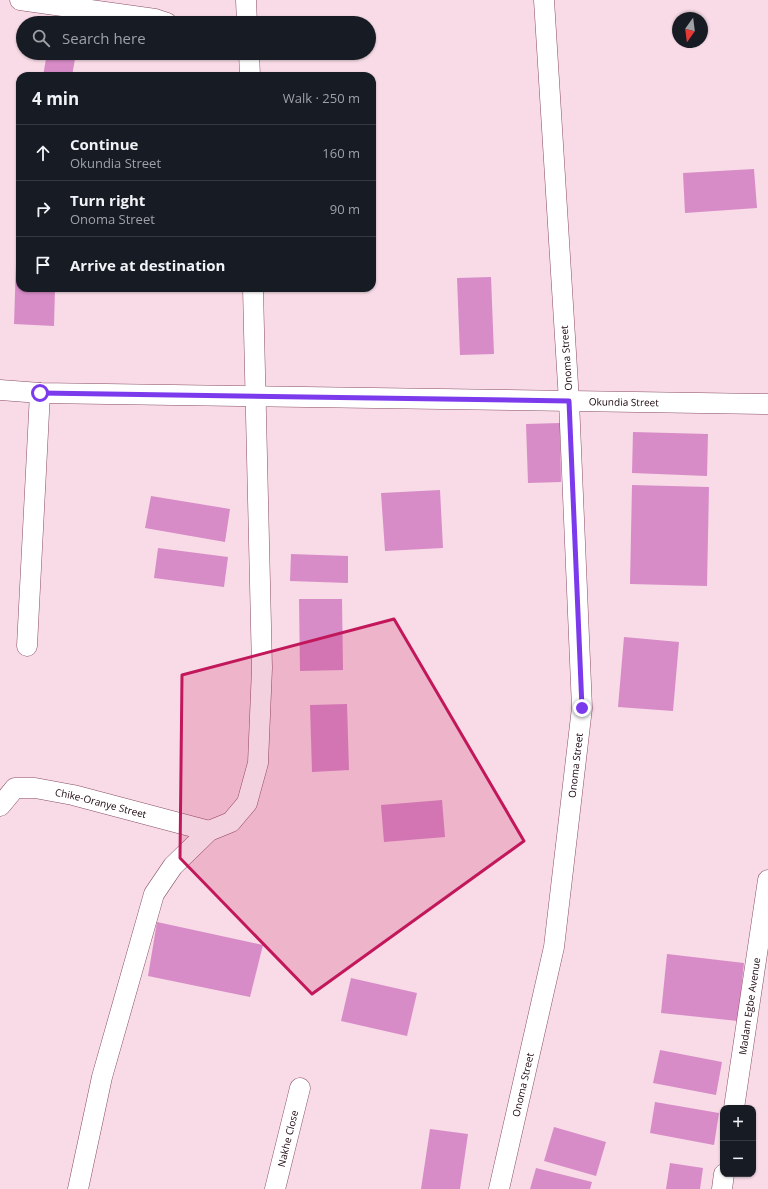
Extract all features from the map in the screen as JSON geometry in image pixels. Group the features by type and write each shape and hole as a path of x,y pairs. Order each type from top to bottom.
{"street":[{"path":"20,0 134,16"},
{"path":"246,0 247,16"},
{"name":"Onoma Street","path":"499,1189 554,947 582,708 569,401 544,0"},
{"path":"249,60 250,72"},
{"path":"78,1189 102,1076 154,894 173,866 209,831 231,822 247,803 258,763 262,668 253,292"},
{"name":"Okundia Street","path":"0,390 40,393 768,404"},
{"path":"27,646 40,393"},
{"name":"Chike-Oranye Street","path":"0,806 15,788 35,788 73,795 209,831"},
{"name":"Madam Egbe Avenue","path":"734,1105 768,880"},
{"name":"Nakhe Close","path":"275,1189 300,1088"},
{"path":"722,1189 724,1177"}],"highlighted area":[{"path":"394,619 524,841 312,994 180,858 182,675"}],"building":[{"path":"46,60 75,60 73,72 44,72"},
{"path":"754,169 757,208 685,213 683,173"},
{"path":"16,263 16,292 55,292 54,326 14,324"},
{"path":"491,277 494,354 460,355 457,278"},
{"path":"560,423 561,482 528,483 526,424"},
{"path":"633,432 708,434 707,476 632,473"},
{"path":"632,485 709,487 707,586 630,584"},
{"path":"440,490 443,548 385,551 381,493"},
{"path":"151,496 230,509 225,542 145,528"},
{"path":"158,548 228,557 224,587 154,578"},
{"path":"291,554 348,556 348,583 290,581"},
{"path":"299,599 342,599 343,670 300,671"},
{"path":"624,637 679,642 673,711 618,707"},
{"path":"347,704 349,770 312,772 310,705"},
{"path":"442,800 445,837 384,842 381,805"},
{"path":"157,922 263,945 250,997 148,976"},
{"path":"667,954 744,963 738,1021 661,1013"},
{"path":"351,978 417,993 407,1036 341,1021"},
{"path":"660,1050 722,1062 716,1095 653,1083"},
{"path":"655,1102 719,1113 714,1145 650,1133"},
{"path":"554,1127 606,1142 596,1176 544,1161"},
{"path":"430,1129 468,1134 460,1189 421,1189"},
{"path":"670,1163 703,1168 700,1189 666,1189"},
{"path":"536,1168 592,1182 590,1189 530,1189"}],"route":[{"path":"40,393 569,401 582,708"}]}
